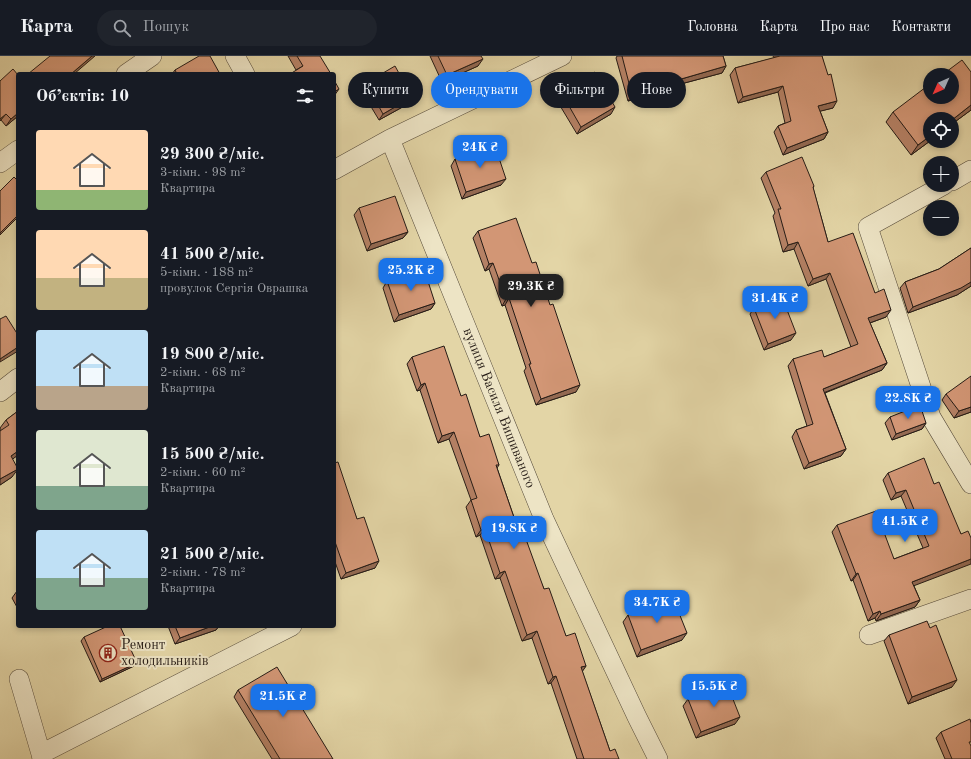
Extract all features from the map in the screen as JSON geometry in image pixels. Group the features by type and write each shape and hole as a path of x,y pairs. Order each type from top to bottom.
{"street":[{"path":"129,72 152,56"},
{"path":"236,56 244,72"},
{"path":"336,169 390,139 562,56"},
{"name":"вулиця Василя Вишиваного","path":"390,139 544,520 658,759"},
{"path":"0,162 16,151"},
{"path":"959,177 971,170"},
{"path":"931,192 868,227 931,417 971,484"},
{"path":"0,392 16,380"},
{"path":"869,635 971,599"},
{"path":"19,679 42,757 288,628"}],"building":[{"path":"50,56 92,56 73,72 30,72"},
{"path":"199,56 210,56 219,72 176,72 175,70"},
{"path":"297,56 320,56 330,72 293,72 303,66"},
{"path":"438,56 481,56 483,59 454,72 446,72"},
{"path":"622,56 723,56 726,66 686,78 686,72 627,72 627,76"},
{"path":"780,56 822,56 828,75 831,74 837,101 818,106 828,132 787,148 778,126 791,121 783,86 743,97 735,68"},
{"path":"962,60 971,72 971,105 959,114 959,112 923,112 923,141 918,145 893,112 923,89 923,104 959,104 959,68 951,68"},
{"path":"395,66 398,72 385,72"},
{"path":"13,69 16,73 16,115 11,119 6,114 0,119 0,81"},
{"path":"336,84 339,89 336,91"},
{"path":"380,108 393,108 383,114"},
{"path":"570,108 613,108 581,127"},
{"path":"495,146 506,179 466,192 455,159"},
{"path":"802,157 814,186 813,187 828,242 853,233 875,293 884,289 891,310 868,318 887,363 823,389 846,449 809,463 796,430 813,424 793,359 822,350 824,357 858,344 830,273 813,279 798,242 788,245 778,209 781,209 766,172"},
{"path":"14,177 16,179 16,217 0,233 0,191"},
{"path":"395,196 408,232 371,244 359,208"},
{"path":"516,218 532,263 536,262 550,305 553,304 580,385 541,399 509,298 506,299 493,263 489,264 478,231"},
{"path":"971,248 971,282 961,288 913,307 905,282 939,269"},
{"path":"424,269 435,303 399,315 387,281"},
{"path":"782,297 796,333 768,344 754,308"},
{"path":"6,316 16,332 16,348 0,359 0,319"},
{"path":"444,346 461,396 466,394 480,437 489,434 499,465 496,465 519,532 523,531 544,589 549,588 566,636 575,633 586,666 581,667 610,751 615,749 619,759 584,759 556,676 553,677 537,631 527,635 505,571 500,573 485,529 481,530 471,500 477,498 454,432 442,436 425,383 421,385 412,357"},
{"path":"971,376 971,407 959,411 946,394"},
{"path":"920,405 926,423 896,434 890,417"},
{"path":"16,412 16,452 11,456 16,465 16,470 0,479 0,431 9,425 6,420"},
{"path":"924,458 934,484 939,482 961,534 968,531 971,538 971,559 912,582 920,600 881,614 880,611 873,614 858,573 856,574 837,525 876,511 894,559 929,546 906,490 896,493 888,473"},
{"path":"336,462 338,462 357,519 364,517 379,561 346,573 336,545"},
{"path":"673,598 687,633 641,650 628,615"},
{"path":"927,621 930,628 936,625 957,680 912,697 889,635"},
{"name":"Ремонт холодильників","path":"104,628 121,628 137,663 102,679 84,637"},
{"path":"176,628 207,628 180,638"},
{"path":"277,667 333,759 280,759 238,690"},
{"path":"727,684 740,717 701,732 688,699"},
{"path":"970,719 971,742 969,742 971,746 971,759 952,759 941,732"}],"place":[{"name":"Ремонт холодильників","path":"108,653"}]}
